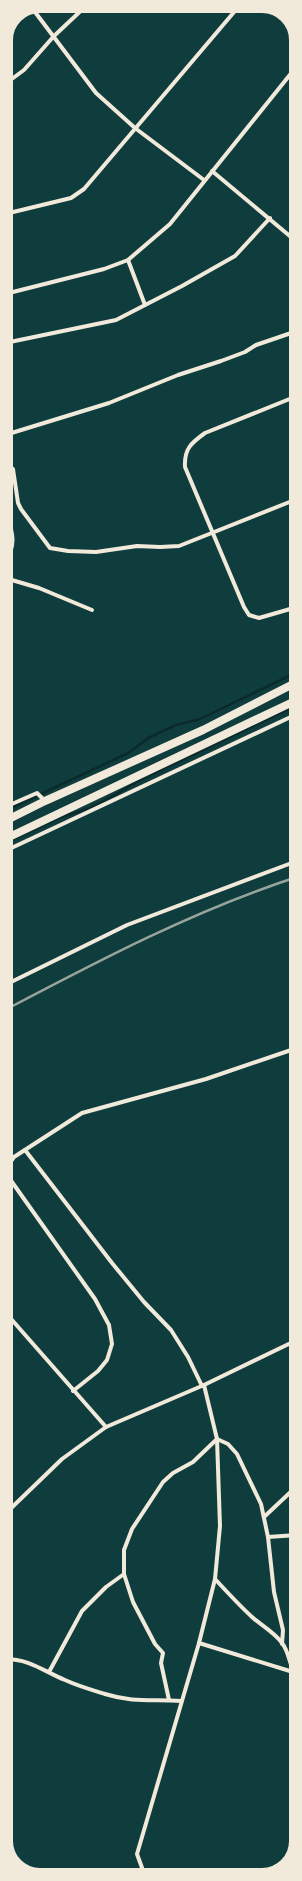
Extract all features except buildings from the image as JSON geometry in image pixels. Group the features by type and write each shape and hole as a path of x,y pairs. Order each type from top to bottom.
{"highway":[{"path":"12,818 45,801 203,730 290,686"},
{"path":"12,836 290,703"}],"street":[{"path":"12,79 24,70 54,36 80,12"},
{"path":"12,212 71,198 84,189 234,12"},
{"path":"36,13 96,93 136,128 204,180"},
{"path":"12,292 104,269 128,260 170,224 290,75"},
{"path":"212,171 290,236"},
{"path":"12,342 116,320 236,256 270,218"},
{"path":"128,260 145,305"},
{"path":"12,433 109,403 178,375 233,357 256,345 290,333"},
{"path":"290,399 205,433 188,448 185,460 185,467 244,607 249,615 259,618 290,609"},
{"path":"12,468 18,503 21,509 50,548 68,551 96,552 137,546 160,548 179,546 290,502"},
{"path":"12,534 12,548"},
{"path":"12,580 39,588 92,610"},
{"path":"12,848 290,717"},
{"path":"12,804 37,793 45,801"},
{"path":"12,982 127,925 290,863"},
{"path":"12,1160 82,1113 206,1079 290,1050"},
{"path":"25,1150 112,1263 144,1302 171,1330 203,1385 216,1439 220,1526 215,1579 199,1643 137,1854 142,1869"},
{"path":"12,1182 95,1299 109,1325 112,1344 107,1360 98,1371 73,1391"},
{"path":"12,1320 106,1427"},
{"path":"12,1507 62,1459 106,1427 203,1385 290,1343"},
{"path":"216,1439 228,1444 237,1454 260,1504 268,1537 274,1592 282,1630 282,1644"},
{"path":"169,1700 161,1663 163,1653 155,1644 132,1602 124,1574 124,1550 127,1539 156,1489 172,1473 193,1462 216,1439"},
{"path":"264,1517 290,1493"},
{"path":"268,1537 290,1535"},
{"path":"49,1672 82,1611 106,1587 124,1574"},
{"path":"215,1579 252,1617 270,1631 282,1644 290,1660"},
{"path":"199,1643 290,1671"},
{"path":"12,1660 25,1661 39,1666 76,1685 125,1700 140,1702 169,1700 181,1701"}],"waterway":[{"path":"12,808 128,753 150,737 176,725 200,719 290,675"},
{"path":"12,840 61,817 88,809 138,781 290,708"}],"railway":[{"path":"12,1006 148,937 185,920 259,890 290,879"}]}
